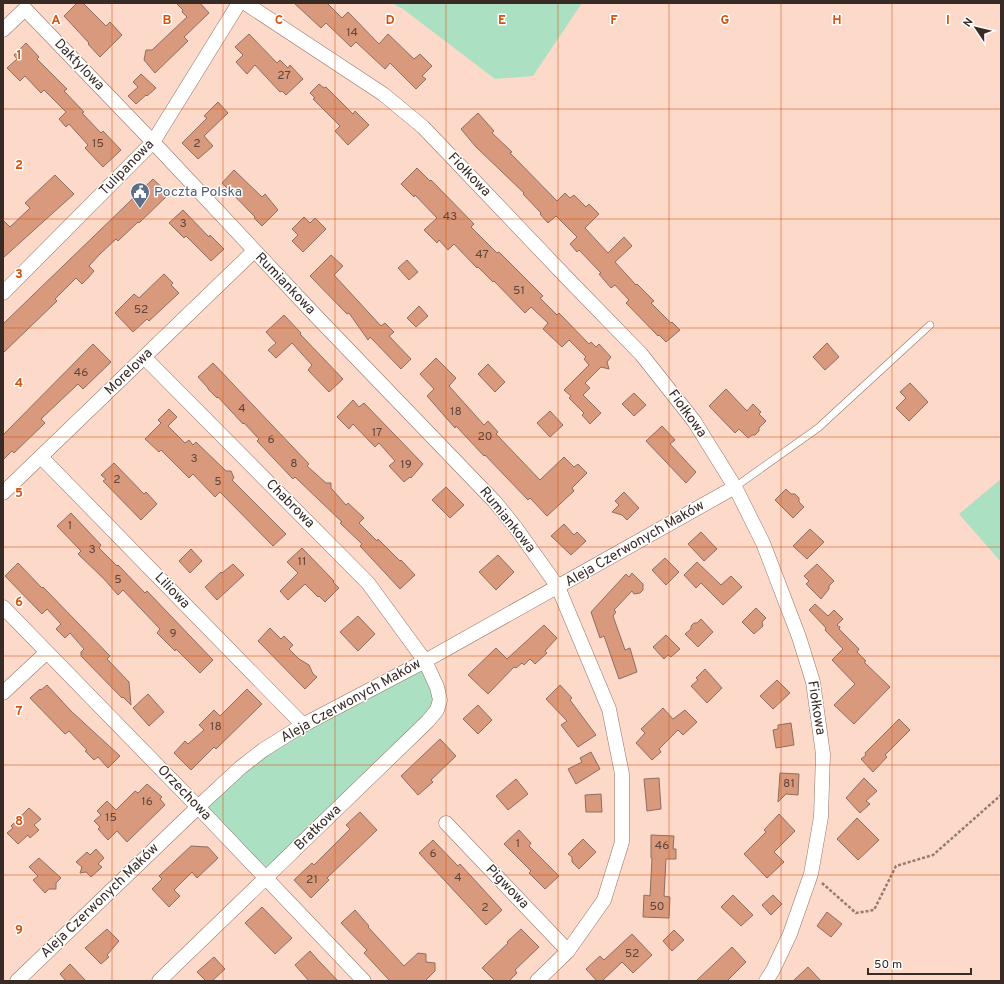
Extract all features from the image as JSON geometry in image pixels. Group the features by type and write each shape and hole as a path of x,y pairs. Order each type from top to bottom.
{"street":[{"name":"Tulipanowa","path":"3,293 153,142 239,3"},
{"name":"Fiołkowa","path":"245,3 383,94 423,127 641,354 694,421 734,487 763,543 799,637 813,682 823,754 821,817 811,874 790,934 773,970 766,981"},
{"name":"Daktylowa","path":"3,30 25,9 153,142"},
{"name":"Rumiankowa","path":"153,142 254,251 495,502 516,528 558,587 609,709 622,774 622,842 604,900 568,951 537,981"},
{"name":"Morelowa","path":"3,493 254,251"},
{"name":"Chabrowa","path":"144,357 368,583 425,661"},
{"name":"Liliowa","path":"41,457 304,725"},
{"name":"Aleja Czerwonych Maków","path":"17,981 198,807 240,768 263,750 304,725 425,661 734,487"},
{"name":"Orzechowa","path":"3,607 198,807 265,879 364,981"},
{"path":"3,693 47,652"},
{"name":"Bratkowa","path":"163,980 428,721 437,710 440,700 437,687 425,661"},
{"name":"Pigwowa","path":"446,823 568,951"}],"lane":[{"path":"734,487 818,428 930,325"}],"path":[{"path":"811,874 856,913 874,910 896,866 933,855 1001,795"}],"green space":[{"path":"392,3 582,3 533,76 495,79 403,9"},
{"path":"1001,479 1001,562 959,514"},
{"path":"424,663 436,710 265,878 198,807 240,768"}],"building":[{"path":"77,3 83,3 106,26 110,22 122,35 100,57 64,16"},
{"path":"176,3 200,3 209,13 184,37 188,41 155,73 144,60 146,50 152,50 187,17"},
{"path":"294,3 327,3 342,18 348,12 379,44 388,34 414,59 420,54 432,66 422,76 426,79 416,89 390,63 385,69 356,42 351,47 326,23 321,28"},
{"path":"249,34 277,63 280,60 288,68 290,65 303,79 286,95 282,91 280,92 255,65 247,74 236,62 243,55 235,47"},
{"path":"26,43 39,57 37,59 67,89 64,91 84,112 82,113 101,133 103,131 121,150 103,167 85,148 88,145 69,124 66,127 59,119 66,112 44,90 41,93 25,76 20,81 7,68 17,59 14,55"},
{"path":"141,74 156,88 136,104 128,96 138,87 133,82"},
{"path":"319,84 324,88 326,87 353,114 355,111 369,125 348,145 335,131 340,126 313,99 315,98 310,93"},
{"path":"218,102 228,113 204,136 213,146 198,159 182,143 207,118 204,116"},
{"path":"478,113 494,131 492,133 512,152 510,153 557,201 565,193 570,198 574,195 586,207 589,204 599,214 585,228 608,253 624,237 632,246 615,262 636,285 637,284 654,301 651,303 680,330 666,342 659,335 658,336 626,303 629,300 615,285 611,288 599,274 601,273 579,250 577,252 570,244 577,237 556,216 548,223 540,214 541,213 523,194 524,193 476,147 461,129"},
{"path":"417,168 430,181 431,180 474,224 471,227 497,253 499,252 543,296 540,298 557,315 559,313 589,344 591,342 596,347 599,344 611,357 607,362 609,369 601,367 585,383 590,388 583,395 601,413 590,424 582,415 584,413 569,398 571,396 564,390 589,365 584,359 586,357 569,340 562,347 543,329 548,323 531,307 525,313 494,281 493,282 478,267 477,268 454,244 448,250 439,240 437,243 424,230 437,218 415,195 414,197 401,184"},
{"path":"234,170 262,197 265,194 278,210 262,226 222,183"},
{"path":"55,175 74,194 3,258 3,220 10,227 30,208 25,203"},
{"path":"153,179 169,194 139,223 138,222 118,241 116,239 99,255 89,266 94,271 82,284 76,278 55,299 57,301 3,353 3,324"},
{"path":"183,210 209,237 210,235 224,249 211,261 186,236 184,238 169,223"},
{"path":"304,217 310,223 315,218 326,229 303,252 292,241 298,235 292,229"},
{"path":"331,255 343,266 334,275 381,326 385,323 394,332 389,336 411,359 401,369 370,337 368,340 349,313 347,314 310,276"},
{"path":"407,260 418,272 409,280 398,268"},
{"path":"164,274 173,283 171,285 179,293 149,321 147,319 133,332 115,313 134,294 139,298"},
{"path":"419,306 428,316 416,327 407,318"},
{"path":"284,315 343,379 329,392 308,370 312,365 292,343 276,358 268,350 276,343 266,332"},
{"path":"827,343 839,357 825,370 813,357"},
{"path":"93,344 111,362 83,389 78,384 41,419 45,423 14,453 12,451 3,460 3,435"},
{"path":"436,358 456,378 449,386 484,425 488,421 498,432 496,434 540,480 564,457 574,467 578,464 587,473 572,488 574,491 547,516 530,498 528,500 456,426 455,428 427,396 434,389 420,374"},
{"path":"213,363 309,464 307,466 326,483 331,483 331,488 346,505 348,503 364,518 359,523 377,541 378,539 400,561 401,560 415,575 400,589 360,546 362,544 340,523 342,522 295,477 293,479 257,441 259,439 218,397 217,398 208,389 198,377"},
{"path":"488,364 505,382 495,392 478,374"},
{"path":"910,383 928,402 909,421 896,408 906,398 900,392"},
{"path":"726,389 747,411 753,404 761,412 759,414 766,421 755,435 748,438 739,429 735,433 709,406"},
{"path":"634,393 646,405 634,416 622,404"},
{"path":"353,400 359,407 364,403 423,464 411,478 410,477 404,482 389,466 395,461 379,443 375,447 353,424 349,429 337,417"},
{"path":"169,409 177,417 168,426 185,443 189,440 193,445 196,442 226,471 231,471 234,478 232,480 286,534 273,546 220,492 215,497 193,474 189,478 161,450 159,452 145,439 161,423 158,420"},
{"path":"550,411 563,425 550,437 537,423"},
{"path":"662,426 675,440 670,444 696,472 686,483 646,441"},
{"path":"114,463 144,494 146,492 157,504 141,520 103,481 106,479 101,475"},
{"path":"446,487 464,505 450,518 432,500"},
{"path":"786,489 791,494 795,494 799,498 799,502 804,507 793,518 775,500"},
{"path":"624,492 639,508 627,520 622,515 612,512 619,505 615,501"},
{"path":"71,513 101,545 99,548 145,593 147,591 213,660 200,673 176,649 175,651 157,633 160,629 123,590 118,595 78,554 81,551 57,526"},
{"path":"564,524 574,535 577,532 586,541 571,555 551,536"},
{"path":"810,529 824,542 807,559 793,546"},
{"path":"701,532 717,549 704,561 688,544"},
{"path":"302,548 339,588 325,602 305,584 288,600 280,591 298,573 287,562"},
{"path":"191,549 202,561 190,573 179,561"},
{"path":"498,555 514,572 496,590 479,572"},
{"path":"665,558 679,572 666,585 652,570"},
{"path":"697,562 721,585 731,576 742,587 723,605 701,583 696,588 684,575"},
{"path":"18,563 110,656 107,659 129,682 131,705 123,697 122,698 81,656 81,652 84,649 70,633 65,638 56,629 61,624 47,609 42,614 5,576"},
{"path":"233,564 244,575 217,600 205,587 221,572 222,573"},
{"path":"817,564 834,581 821,599 806,584 809,581 804,576"},
{"path":"632,573 643,584 643,590 640,593 634,594 632,591 614,610 616,612 613,616 625,650 630,648 637,672 619,679 604,636 600,638 591,612 626,574 629,577"},
{"path":"815,604 828,616 834,610 843,619 837,625 840,627 839,629 859,649 857,652 866,661 864,662 890,687 854,724 834,705 855,684 832,660 843,649 809,610"},
{"path":"756,608 766,618 762,622 763,626 754,634 742,622"},
{"path":"358,616 375,634 358,651 340,632"},
{"path":"701,619 713,632 698,647 685,634 691,629 691,626 694,623 697,623"},
{"path":"544,625 557,638 545,651 547,653 535,664 530,659 524,665 522,663 516,668 514,667 488,694 468,675 496,648 507,659"},
{"path":"270,628 281,639 284,636 293,645 289,649 299,659 309,665 313,674 317,677 305,689 258,641"},
{"path":"666,635 680,649 671,657 668,655 664,659 653,647"},
{"path":"705,669 722,688 707,703 691,686 698,680 696,678"},
{"path":"777,680 790,693 773,709 760,696"},
{"path":"47,685 71,711 120,756 108,768 98,757 94,760 85,751 87,750 69,731 65,734 30,698"},
{"path":"560,685 572,698 570,700 596,735 578,747 561,725 567,721 546,699"},
{"path":"247,689 262,704 216,749 214,747 191,770 174,753 185,741 188,744 204,730 199,725 214,710 220,716"},
{"path":"148,694 164,712 149,726 133,708"},
{"path":"478,705 492,720 478,734 463,719"},
{"path":"663,708 673,719 685,710 697,722 683,735 678,730 659,749 661,752 652,760 636,743 645,733 641,729"},
{"path":"899,719 910,730 885,755 887,757 873,772 861,759 866,755 865,753"},
{"path":"791,723 794,745 776,748 773,730 778,729 778,725"},
{"path":"440,739 456,756 431,780 433,782 418,795 401,776"},
{"path":"591,752 600,769 576,784 568,769 582,762 580,758"},
{"path":"780,773 799,774 798,795 786,794 778,802"},
{"path":"659,778 661,809 647,811 644,779"},
{"path":"864,778 877,791 866,801 870,804 860,813 846,798"},
{"path":"516,779 528,794 508,810 496,796"},
{"path":"147,784 162,797 160,799 165,805 127,842 117,831 108,840 98,829 100,827 94,821 101,815 97,811 107,801 116,810 135,791 138,793"},
{"path":"601,794 602,812 586,812 585,795"},
{"path":"29,808 41,819 34,825 39,830 30,838 28,835 18,844 7,833 13,828 11,826"},
{"path":"360,812 377,830 327,878 329,880 311,898 294,880 312,863 314,865 350,829 346,825"},
{"path":"779,814 795,831 774,852 784,862 767,878 744,854 766,832 764,830"},
{"path":"857,818 879,840 858,860 837,839"},
{"path":"519,830 531,843 529,846 559,876 545,889 529,873 531,871 504,844"},
{"path":"651,835 674,836 673,849 676,849 676,859 666,859 664,896 670,897 669,918 643,917 644,895 650,896 652,858"},
{"path":"583,839 596,852 579,869 572,862 572,857 568,854"},
{"path":"433,840 458,866 460,864 502,910 486,925 419,853"},
{"path":"191,846 208,847 218,858 197,878 192,872 174,890 180,896 169,907 152,889 162,879 159,876"},
{"path":"96,849 104,858 98,864 102,867 91,877 86,872 80,873 82,867 76,862 87,852 90,855"},
{"path":"39,858 61,878 56,883 56,889 49,889 45,893 33,880 38,876 29,867"},
{"path":"733,895 753,915 741,926 721,907"},
{"path":"773,895 782,904 771,915 762,905"},
{"path":"262,907 292,938 275,954 245,923"},
{"path":"355,910 369,926 368,927 404,966 418,953 426,954 426,962 435,963 435,971 425,981 390,981 364,953 367,950 341,923"},
{"path":"827,912 842,924 831,937 817,926"},
{"path":"107,929 119,941 107,955 109,957 101,964 85,948"},
{"path":"521,929 539,947 515,970 517,973 509,981 495,981 482,968"},
{"path":"674,930 684,940 672,951 663,941"},
{"path":"632,934 652,955 633,973 622,962 602,981 597,981 586,969 600,956 604,960"},
{"path":"732,947 746,962 727,981 696,981"},
{"path":"310,951 338,981 309,981 295,965"},
{"path":"214,957 225,969 212,981 206,981 197,972"},
{"path":"70,964 86,981 66,981 60,974"},
{"path":"808,967 821,981 793,981"}],"place":[{"name":"Poczta Polska","path":"140,209"}]}
